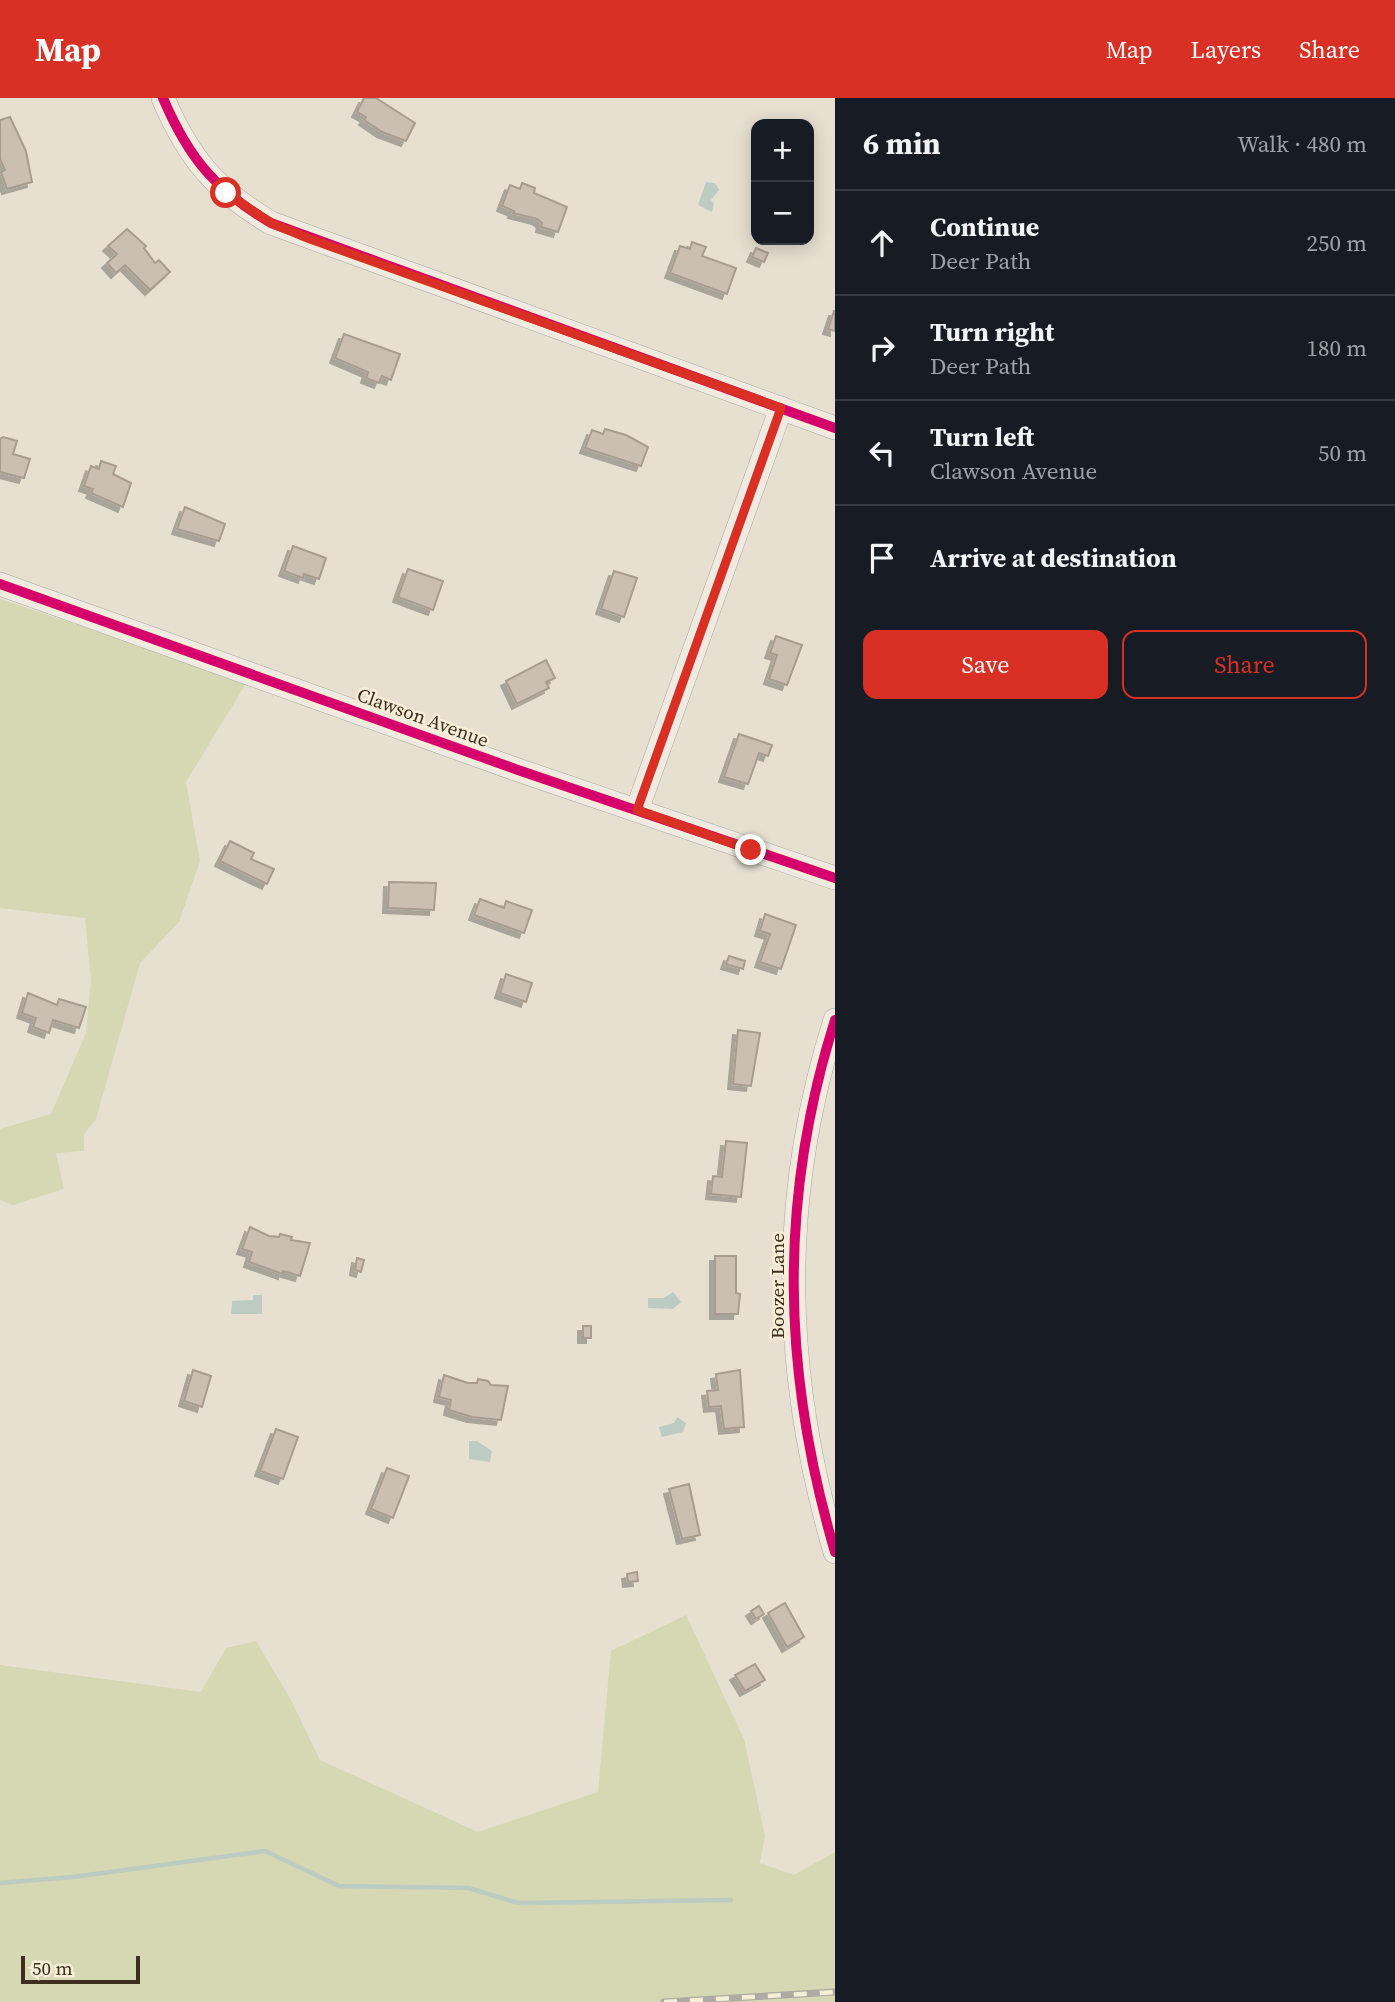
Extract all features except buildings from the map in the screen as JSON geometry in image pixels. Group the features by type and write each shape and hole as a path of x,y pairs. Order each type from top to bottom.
{"street":[{"path":"163,98 188,150 207,175 246,208 271,223 835,428"},
{"path":"637,810 781,408"},
{"name":"Clawson Avenue","path":"0,583 835,878"},
{"name":"Boozer Lane","path":"835,1020 811,1106 794,1224 793,1263 796,1369 809,1452 835,1552"}],"green space":[{"path":"0,599 247,682 186,782 200,861 179,922 140,963 96,1119 84,1134 84,1151 56,1153 64,1189 13,1205 0,1200 0,1129 51,1114 86,1033 91,980 85,918 0,908"},
{"path":"686,1615 744,1739 765,1836 760,1863 794,1875 835,1852 835,2002 0,2002 0,1665 201,1692 226,1648 256,1641 290,1698 320,1760 478,1832 598,1792 611,1651"}],"shaded area":[{"path":"706,182 715,183 719,190 711,200 714,204 712,212 698,205"},
{"path":"673,1292 681,1302 673,1309 648,1308 648,1298 664,1298"},
{"path":"253,1295 262,1295 262,1314 231,1314 232,1301 253,1300"},
{"path":"677,1417 686,1423 683,1432 662,1437 659,1427 674,1423"},
{"path":"469,1441 477,1441 492,1451 490,1462 469,1459"}],"waterway":[{"path":"0,1883 73,1877 265,1851 339,1886 469,1888 518,1903 731,1900"}],"railway":[{"path":"664,2002 835,1992"}],"cycle path":[{"path":"163,98 183,138 205,170 234,198 271,223 835,428"},
{"path":"0,584 518,770 835,878"},
{"path":"835,1020 816,1087 804,1154 796,1220 794,1286 797,1352 805,1418 817,1485 835,1552"}],"route":[{"path":"226,193 271,223 310,239 781,408 637,810 751,850"}]}
